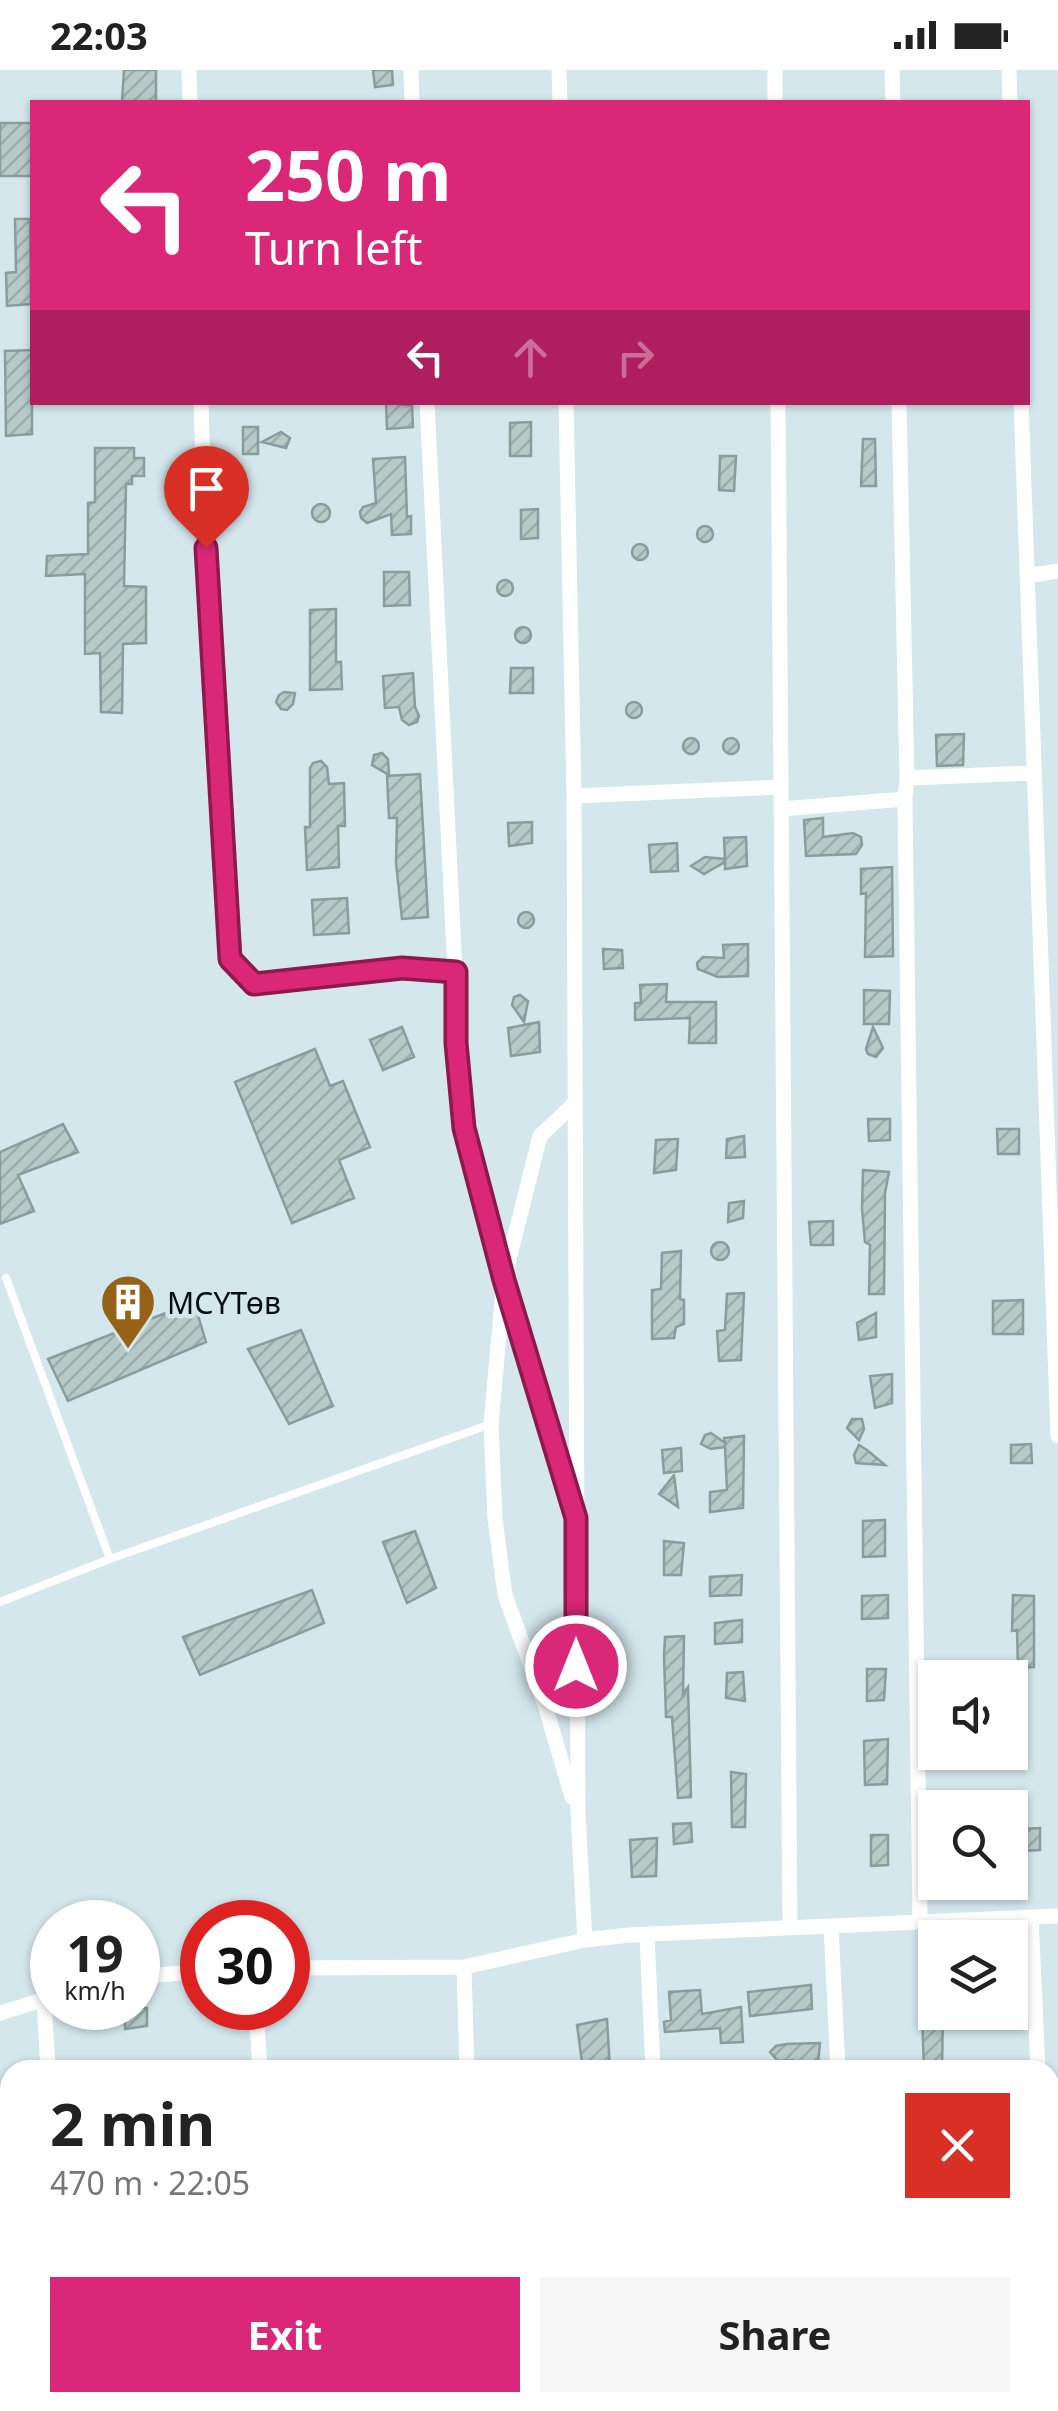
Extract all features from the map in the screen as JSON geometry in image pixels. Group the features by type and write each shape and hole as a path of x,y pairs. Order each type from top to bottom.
{"street":[{"path":"189,70 190,100"},
{"path":"411,70 412,100"},
{"path":"559,70 560,100"},
{"path":"775,70 776,100"},
{"path":"892,70 892,100"},
{"path":"1009,70 1010,100"},
{"path":"201,405 208,620 230,959 254,984 402,968 456,972"},
{"path":"427,405 456,972 456,1043 464,1128 504,1280 576,1518"},
{"path":"566,405 574,796 578,1815 585,1940"},
{"path":"778,405 790,1928"},
{"path":"899,405 908,778 905,800 920,1920"},
{"path":"1021,405 1058,1436"},
{"path":"1026,576 1058,571"},
{"path":"908,778 1034,773"},
{"path":"574,796 781,787"},
{"path":"781,810 905,800"},
{"path":"574,1103 540,1136 504,1280 491,1424 494,1519 506,1596 545,1704 578,1815"},
{"path":"976,1920 1058,1916"},
{"path":"1031,1918 1038,2060"},
{"path":"310,1968 464,1967 585,1940 918,1922"},
{"path":"831,1926 838,2060"},
{"path":"647,1934 653,2060"},
{"path":"464,1967 467,2060"},
{"path":"0,2014 30,2004"},
{"path":"48,2030 48,2060"},
{"path":"257,2030 259,2060"}],"lane":[{"path":"6,1278 110,1558"},
{"path":"0,1602 110,1558 491,1424"}],"building":[{"path":"124,70 156,70 156,100 122,100"},
{"path":"373,70 392,70 393,85 375,87"},
{"path":"0,123 30,123 30,176 0,176"},
{"path":"15,219 30,219 30,304 7,306 6,273 16,272"},
{"path":"30,350 32,434 6,436 5,351"},
{"path":"386,405 412,406 413,427 387,429"},
{"path":"531,422 531,456 510,456 510,423"},
{"path":"243,427 258,427 258,454 243,454"},
{"path":"281,432 290,438 286,448 262,442"},
{"path":"863,439 875,439 876,486 861,486"},
{"path":"95,448 134,448 134,458 144,458 144,476 132,476 132,484 126,484 124,586 146,587 146,643 123,644 122,713 101,712 100,653 85,654 85,574 46,576 47,556 88,554 88,503 95,502"},
{"path":"720,456 736,456 734,491 719,490"},
{"path":"405,457 411,534 392,535 391,514 367,523 360,512 376,503 373,459"},
{"path":"321,504 330,513 321,522 312,513"},
{"path":"538,509 538,538 521,539 521,510"},
{"path":"705,526 713,534 705,542 697,534"},
{"path":"640,544 648,552 640,560 632,552"},
{"path":"384,572 409,572 410,605 384,606"},
{"path":"505,580 513,588 505,596 497,588"},
{"path":"336,609 336,662 341,662 342,689 310,690 310,610"},
{"path":"523,627 531,635 523,643 515,635"},
{"path":"511,668 533,668 533,693 510,693"},
{"path":"413,673 419,716 417,722 409,725 402,720 399,707 385,708 383,676"},
{"path":"284,692 295,693 287,710 276,702"},
{"path":"634,702 642,710 634,718 626,710"},
{"path":"964,734 963,765 937,766 936,735"},
{"path":"691,738 699,746 691,754 683,746"},
{"path":"731,738 739,746 731,754 723,746"},
{"path":"382,753 388,759 389,775 372,765 374,755"},
{"path":"321,761 327,767 329,784 344,783 345,826 338,826 339,867 307,870 305,827 310,827 310,768"},
{"path":"420,774 428,917 402,919 396,863 397,818 389,818 387,776"},
{"path":"823,818 823,837 853,833 861,837 862,845 856,854 806,856 804,820"},
{"path":"532,822 532,843 509,846 508,823"},
{"path":"746,837 747,866 725,869 725,862 704,874 691,866 705,857 725,859 724,838"},
{"path":"677,843 678,871 651,872 649,845"},
{"path":"892,867 893,956 865,957 866,893 861,894 861,869"},
{"path":"347,898 349,933 314,935 312,900"},
{"path":"526,912 534,920 526,928 518,920"},
{"path":"748,944 748,976 718,977 698,969 697,963 703,957 724,958 723,945"},
{"path":"603,949 622,950 623,968 604,969"},
{"path":"667,984 666,1002 716,1002 716,1043 689,1043 690,1018 635,1020 635,1003 641,1003 640,985"},
{"path":"864,990 890,991 889,1024 864,1024"},
{"path":"520,995 528,1001 524,1022 512,1005 514,997"},
{"path":"539,1022 540,1052 511,1056 508,1028"},
{"path":"402,1027 414,1057 383,1070 370,1040"},
{"path":"873,1027 883,1048 876,1057 866,1049"},
{"path":"315,1049 330,1086 343,1081 370,1147 339,1160 354,1198 292,1223 235,1082"},
{"path":"868,1119 890,1119 890,1140 869,1141"},
{"path":"63,1124 78,1152 18,1175 34,1211 0,1224 0,1152"},
{"path":"997,1129 1019,1129 1019,1154 998,1154"},
{"path":"744,1136 745,1157 726,1158 727,1139"},
{"path":"678,1139 676,1170 654,1173 656,1140"},
{"path":"863,1170 889,1172 885,1193 884,1294 869,1294 870,1245 865,1242"},
{"path":"744,1201 743,1218 728,1222 729,1203"},
{"path":"833,1221 833,1245 811,1245 809,1222"},
{"path":"720,1242 727,1244 727,1258 720,1260 713,1258 711,1251 713,1244"},
{"path":"681,1251 684,1324 676,1327 674,1338 652,1339 652,1290 661,1289 662,1253"},
{"path":"744,1293 741,1360 719,1361 717,1331 725,1330 727,1294"},
{"path":"1023,1300 1023,1334 993,1334 993,1301"},
{"name":"МСҮТөв","path":"194,1302 206,1342 68,1401 48,1359"},
{"path":"876,1313 876,1337 859,1340 857,1323"},
{"path":"301,1330 333,1406 289,1424 248,1349"},
{"path":"892,1374 892,1403 875,1408 870,1376"},
{"path":"852,1419 862,1419 864,1429 859,1440 847,1428"},
{"path":"711,1433 725,1443 724,1438 744,1436 743,1508 710,1512 710,1492 727,1490 725,1447 711,1449 701,1444 705,1435"},
{"path":"1031,1444 1032,1463 1011,1463 1011,1445"},
{"path":"859,1445 885,1465 856,1463 854,1455"},
{"path":"681,1448 682,1471 664,1473 662,1450"},
{"path":"674,1475 678,1507 659,1494"},
{"path":"885,1520 885,1556 863,1557 863,1521"},
{"path":"415,1531 436,1588 407,1603 383,1542"},
{"path":"664,1541 684,1543 681,1575 664,1575"},
{"path":"742,1575 741,1595 710,1596 710,1577"},
{"path":"312,1590 324,1623 200,1675 183,1637"},
{"path":"888,1595 888,1618 862,1619 862,1596"},
{"path":"1013,1595 1034,1596 1034,1667 1028,1667 1028,1660 1018,1660 1017,1630 1012,1631"},
{"path":"742,1620 742,1642 715,1644 715,1623"},
{"path":"684,1636 683,1694 688,1687 691,1797 678,1798 672,1717 666,1717 664,1656 665,1637"},
{"path":"867,1669 886,1669 884,1700 867,1701"},
{"path":"743,1672 745,1701 726,1698 727,1673"},
{"path":"888,1739 887,1784 865,1785 864,1741"},
{"path":"731,1772 746,1774 745,1827 732,1827"},
{"path":"691,1823 692,1842 674,1844 673,1824"},
{"path":"1040,1828 1040,1850 1028,1851 1028,1829"},
{"path":"871,1835 888,1835 888,1865 871,1866"},
{"path":"657,1838 656,1876 632,1877 630,1840"},
{"path":"811,1985 812,2009 750,2016 748,1992"},
{"path":"700,1990 702,2014 741,2007 743,2042 721,2043 720,2028 665,2032 664,2022 671,2020 669,1992"},
{"path":"607,2019 609,2060 582,2060 577,2025"},
{"path":"923,2030 943,2030 942,2060 924,2060"},
{"path":"820,2043 818,2060 777,2060 770,2052 786,2044"}],"place":[{"name":"МСҮТөв","path":"128,1351"}],"route":[{"path":"206,548 230,959 254,984 402,968 456,972 456,1043 464,1128 504,1280 576,1518 576,1666"}]}
